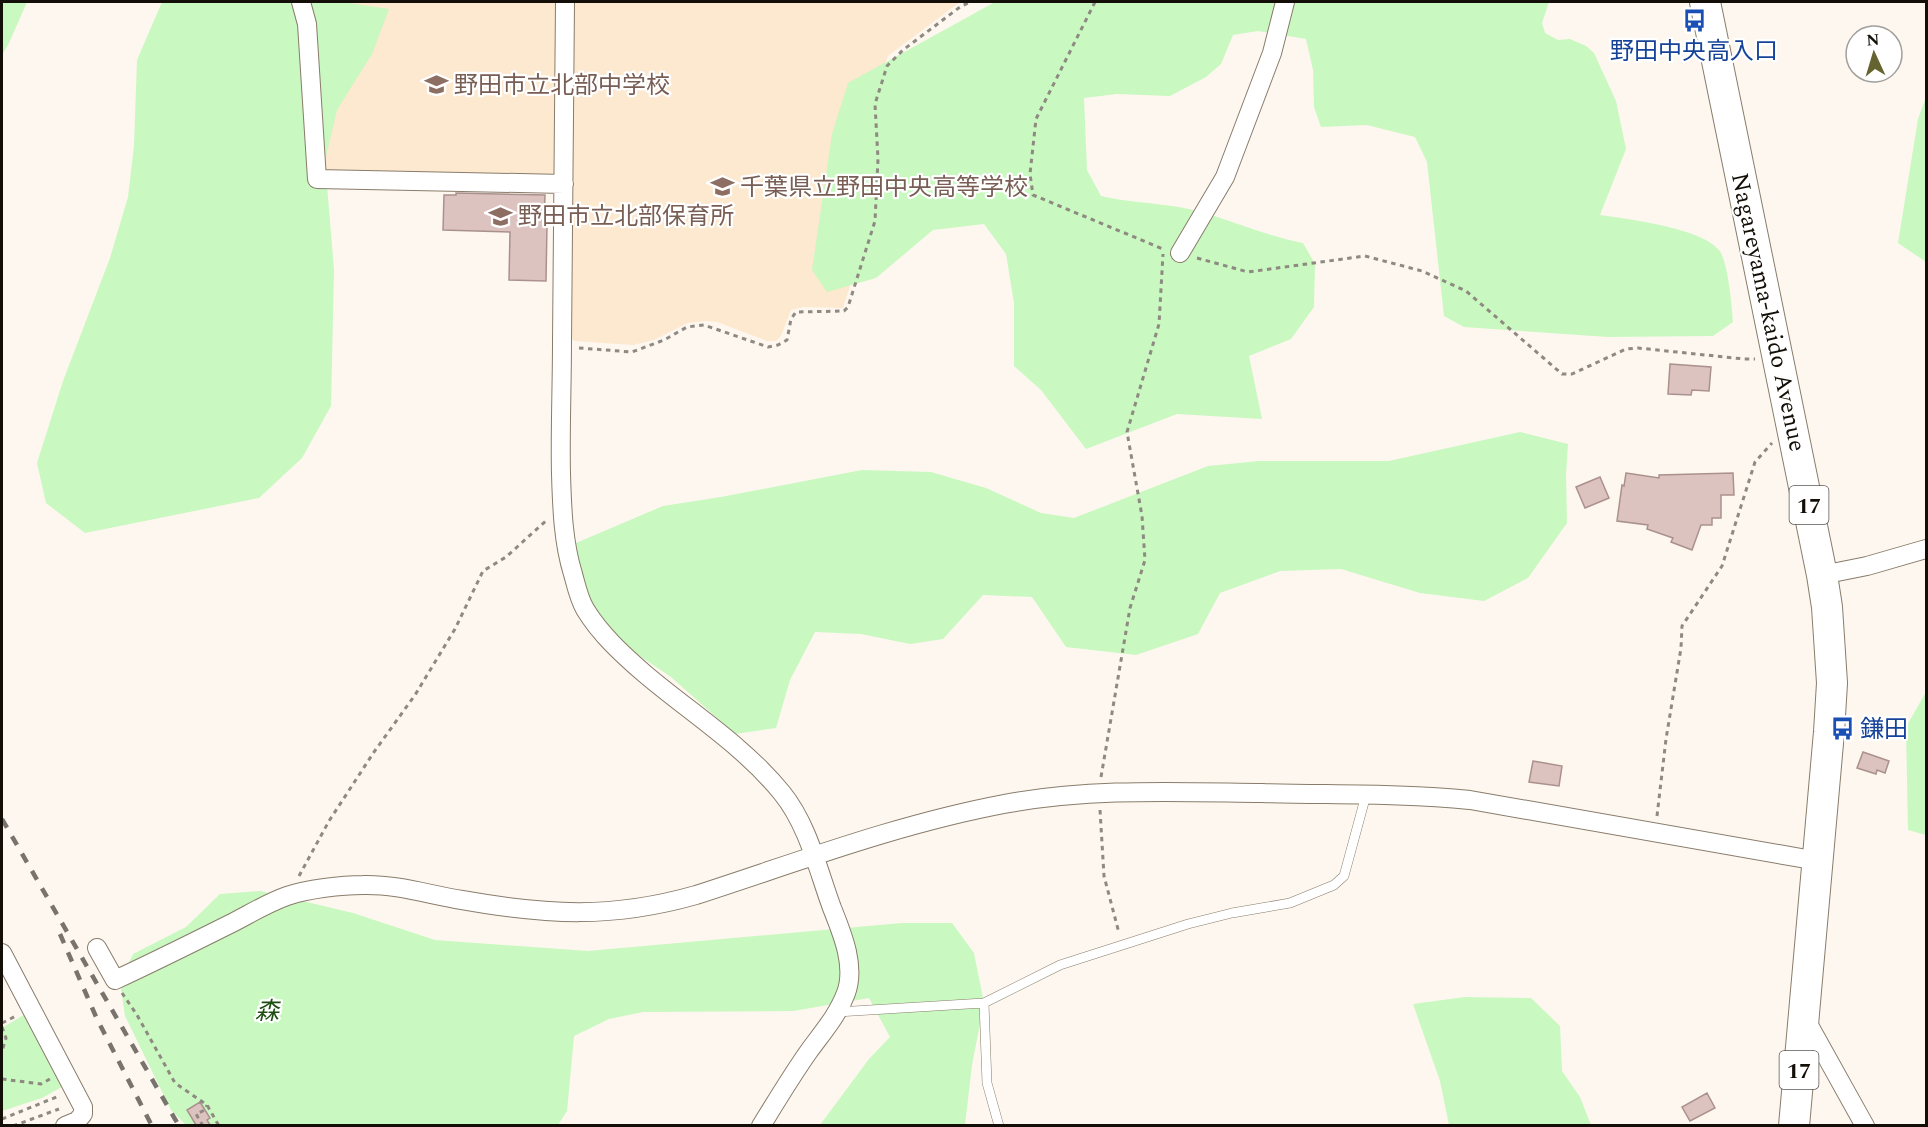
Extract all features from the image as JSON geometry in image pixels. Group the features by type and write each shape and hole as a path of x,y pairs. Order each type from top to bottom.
{"main road":[{"name":"Nagareyama-kaido Avenue","path":"1706,2 1827,606 1832,683 1794,1125"}],"street":[{"path":"301,2 307,24 317,180 564,184"},
{"path":"565,2 560,428 562,504 571,570 584,607 599,629 626,658 686,708 732,742 757,764 784,795 801,823 835,916 849,963 847,992 837,1012 762,1125"},
{"path":"1171,251 1226,177 1272,53 1285,2"},
{"path":"1822,574 1868,566 1926,549"},
{"path":"98,948 116,980 288,896 363,885 400,888 503,907 544,911 597,913 627,910 664,904 884,833 956,814 1006,803 1099,792 1414,795 1470,800 1818,861"},
{"path":"4,963 83,1107 83,1114 77,1121 65,1125"},
{"path":"1804,1015 1865,1125"}],"lane":[{"path":"837,1012 984,1003 1060,965 1188,924 1232,913 1290,903 1334,885 1344,876 1366,795"},
{"path":"984,1003 987,1083 999,1125"}],"path":[{"path":"562,345 632,352 664,340 687,327 704,325 768,347 787,340 791,319 796,312 844,311 848,308 875,221 878,159 875,104 887,66 903,50 970,2"},
{"path":"1095,2 1035,119 1030,174 1033,195 1171,251 1248,272 1365,256 1422,271 1466,291 1562,374 1572,374 1626,349 1638,348 1744,359 1778,357"},
{"path":"1123,946 1104,876 1099,792 1130,608 1145,561 1143,516 1127,432 1159,324 1171,251"},
{"path":"1655,832 1666,739 1682,648 1682,626 1722,566 1755,462 1792,423"},
{"path":"288,896 329,821 374,752 416,695 455,629 483,571 506,557 562,504"},
{"path":"116,980 175,1083 207,1105 219,1125"},
{"path":"2,1027 6,1038 2,1050"},
{"path":"2,1080 41,1084 65,1071"},
{"path":"2,1119 65,1094"},
{"path":"203,1125 196,1114 205,1110 207,1105"},
{"path":"13,1125 65,1107"}],"shaded area":[{"name":"野田市立北部中学校","path":"310,2 557,2 555,171 549,177 329,173 323,169"},
{"name":"千葉県立野田中央高等学校","path":"573,2 960,2 888,56 869,104 872,217 843,308 803,307 791,310 781,336 776,341 767,341 717,322 706,321 688,323 654,340 633,345 574,341 571,337"}],"green space":[{"path":"2,2 27,2 2,55"},
{"path":"162,2 342,2 389,9 372,54 337,110 325,161 334,270 331,406 302,458 259,498 85,533 46,503 37,463 63,381 110,258 128,197 134,146 137,60"},
{"path":"995,2 1549,2 1542,23 1545,33 1558,40 1570,39 1586,46 1594,53 1616,101 1626,149 1600,215 1681,230 1710,242 1719,250 1725,264 1733,322 1713,336 1608,337 1464,327 1444,316 1427,162 1415,137 1367,125 1321,127 1314,107 1313,70 1306,39 1258,31 1233,35 1221,64 1206,77 1170,96 1117,94 1084,98 1087,170 1101,196 1179,207 1303,243 1315,264 1314,307 1291,339 1249,356 1262,419 1177,414 1086,449 1041,390 1014,366 1014,303 1006,254 984,224 933,230 876,278 827,292 812,270 832,134 848,83"},
{"path":"1926,97 1926,262 1898,243 1918,119"},
{"path":"1520,432 1568,444 1567,523 1528,578 1484,601 1420,593 1341,569 1280,571 1220,593 1198,634 1136,655 1066,647 1032,597 983,595 943,639 910,644 861,634 815,632 790,680 776,728 735,734 671,677 591,623 577,602 576,543 663,506 862,470 931,472 986,488 1041,513 1074,518 1208,466 1259,461 1389,461"},
{"path":"1926,692 1926,835 1908,830 1906,727"},
{"name":"森","path":"260,891 353,913 435,940 588,951 902,923 952,923 974,953 984,1003 972,1065 965,1125 820,1125 869,1059 890,1037 869,998 793,1011 643,1012 609,1019 574,1036 567,1111 558,1125 187,1126 171,1110 125,1016 120,982 133,954 186,927 220,894"},
{"path":"1465,997 1531,998 1560,1026 1562,1071 1580,1097 1591,1125 1449,1125 1440,1081 1413,1004"},
{"path":"27,1013 67,1084 42,1098 2,1111 2,1028"}],"building":[{"path":"456,193 545,195 546,281 509,280 510,232 443,230 444,195 456,195"},
{"path":"1670,364 1711,367 1709,391 1692,390 1691,395 1668,394"},
{"path":"1626,473 1659,478 1659,475 1733,473 1734,495 1721,495 1721,518 1712,518 1712,525 1701,525 1692,550 1671,542 1673,538 1647,529 1648,525 1617,521"},
{"path":"1600,477 1609,498 1585,508 1576,487"},
{"path":"1863,752 1889,761 1885,773 1877,770 1876,774 1857,768"},
{"path":"1533,761 1562,766 1559,786 1529,782"},
{"path":"1707,1093 1715,1108 1690,1121 1682,1107"},
{"path":"200,1102 210,1118 207,1120 210,1125 196,1125 187,1110"}],"railway":[{"path":"2,819 179,1126"},
{"path":"60,934 97,1019 152,1126"}],"place":[{"name":"野田中央高入口","path":"1694,21"},
{"name":"野田市立北部中学校","path":"436,85"},
{"name":"千葉県立野田中央高等学校","path":"722,187"},
{"name":"野田市立北部保育所","path":"500,216"},
{"name":"鎌田","path":"1842,729"}]}
